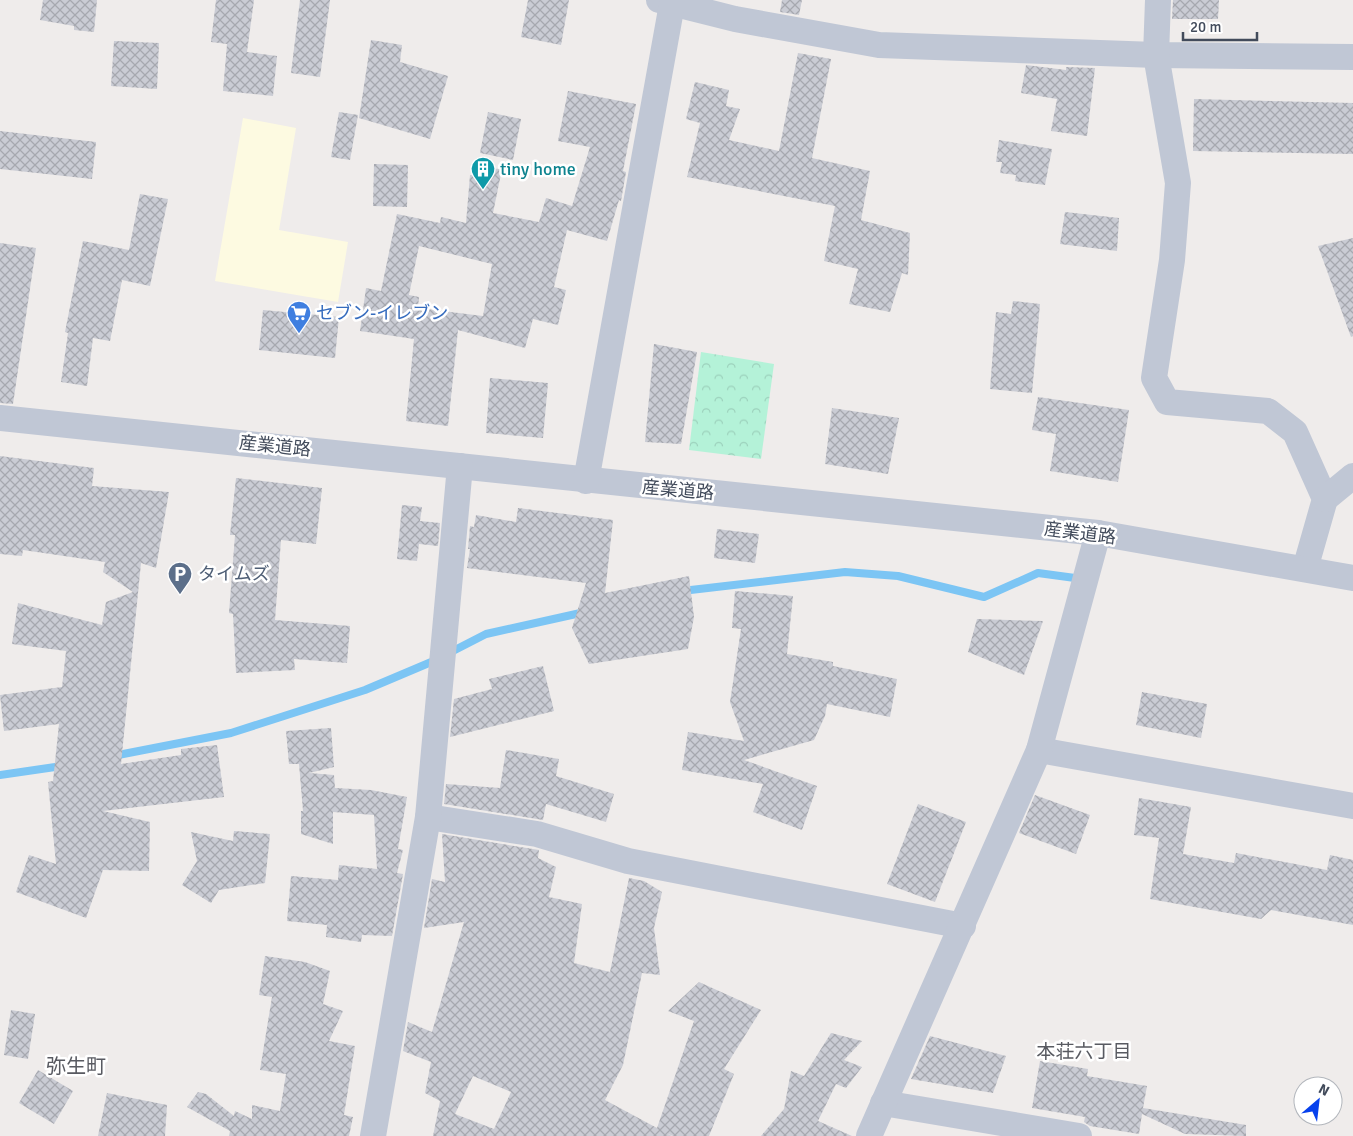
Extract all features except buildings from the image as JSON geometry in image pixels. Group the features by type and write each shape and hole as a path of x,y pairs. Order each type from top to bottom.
{"street":[{"path":"1158,0 1156,55 1178,184 1172,260 1154,378 1167,402 1268,411 1295,432 1325,499"},
{"path":"586,481 665,2 734,19 879,45 1156,55 1353,57"},
{"name":"産業道路","path":"0,418 586,481 833,504 1098,533 1353,578"},
{"path":"373,1136 428,817 460,466"},
{"path":"1305,569 1325,499 1353,476"},
{"path":"869,1136 1039,750 1098,533"},
{"path":"1039,750 1353,806"},
{"path":"428,817 537,834 628,861 963,926"},
{"path":"883,1103 1080,1136"}],"shaded area":[{"path":"243,118 296,128 279,230 348,242 338,302 215,281"}],"green space":[{"path":"701,352 774,364 761,459 689,450"}],"waterway":[{"path":"682,591 845,572 898,576 984,597 1038,573 1075,578"},
{"path":"449,653 486,634 585,612"},
{"path":"113,756 231,733 365,690 436,660"},
{"path":"0,775 62,766"}],"place":[{"name":"tiny home","path":"483,190"},
{"name":"セブン-イレブン","path":"299,334"},
{"name":"タイムズ","path":"180,595"}],"district":[{"name":"本荘六丁目","path":"1084,1052"},
{"name":"弥生町","path":"76,1066"}]}
